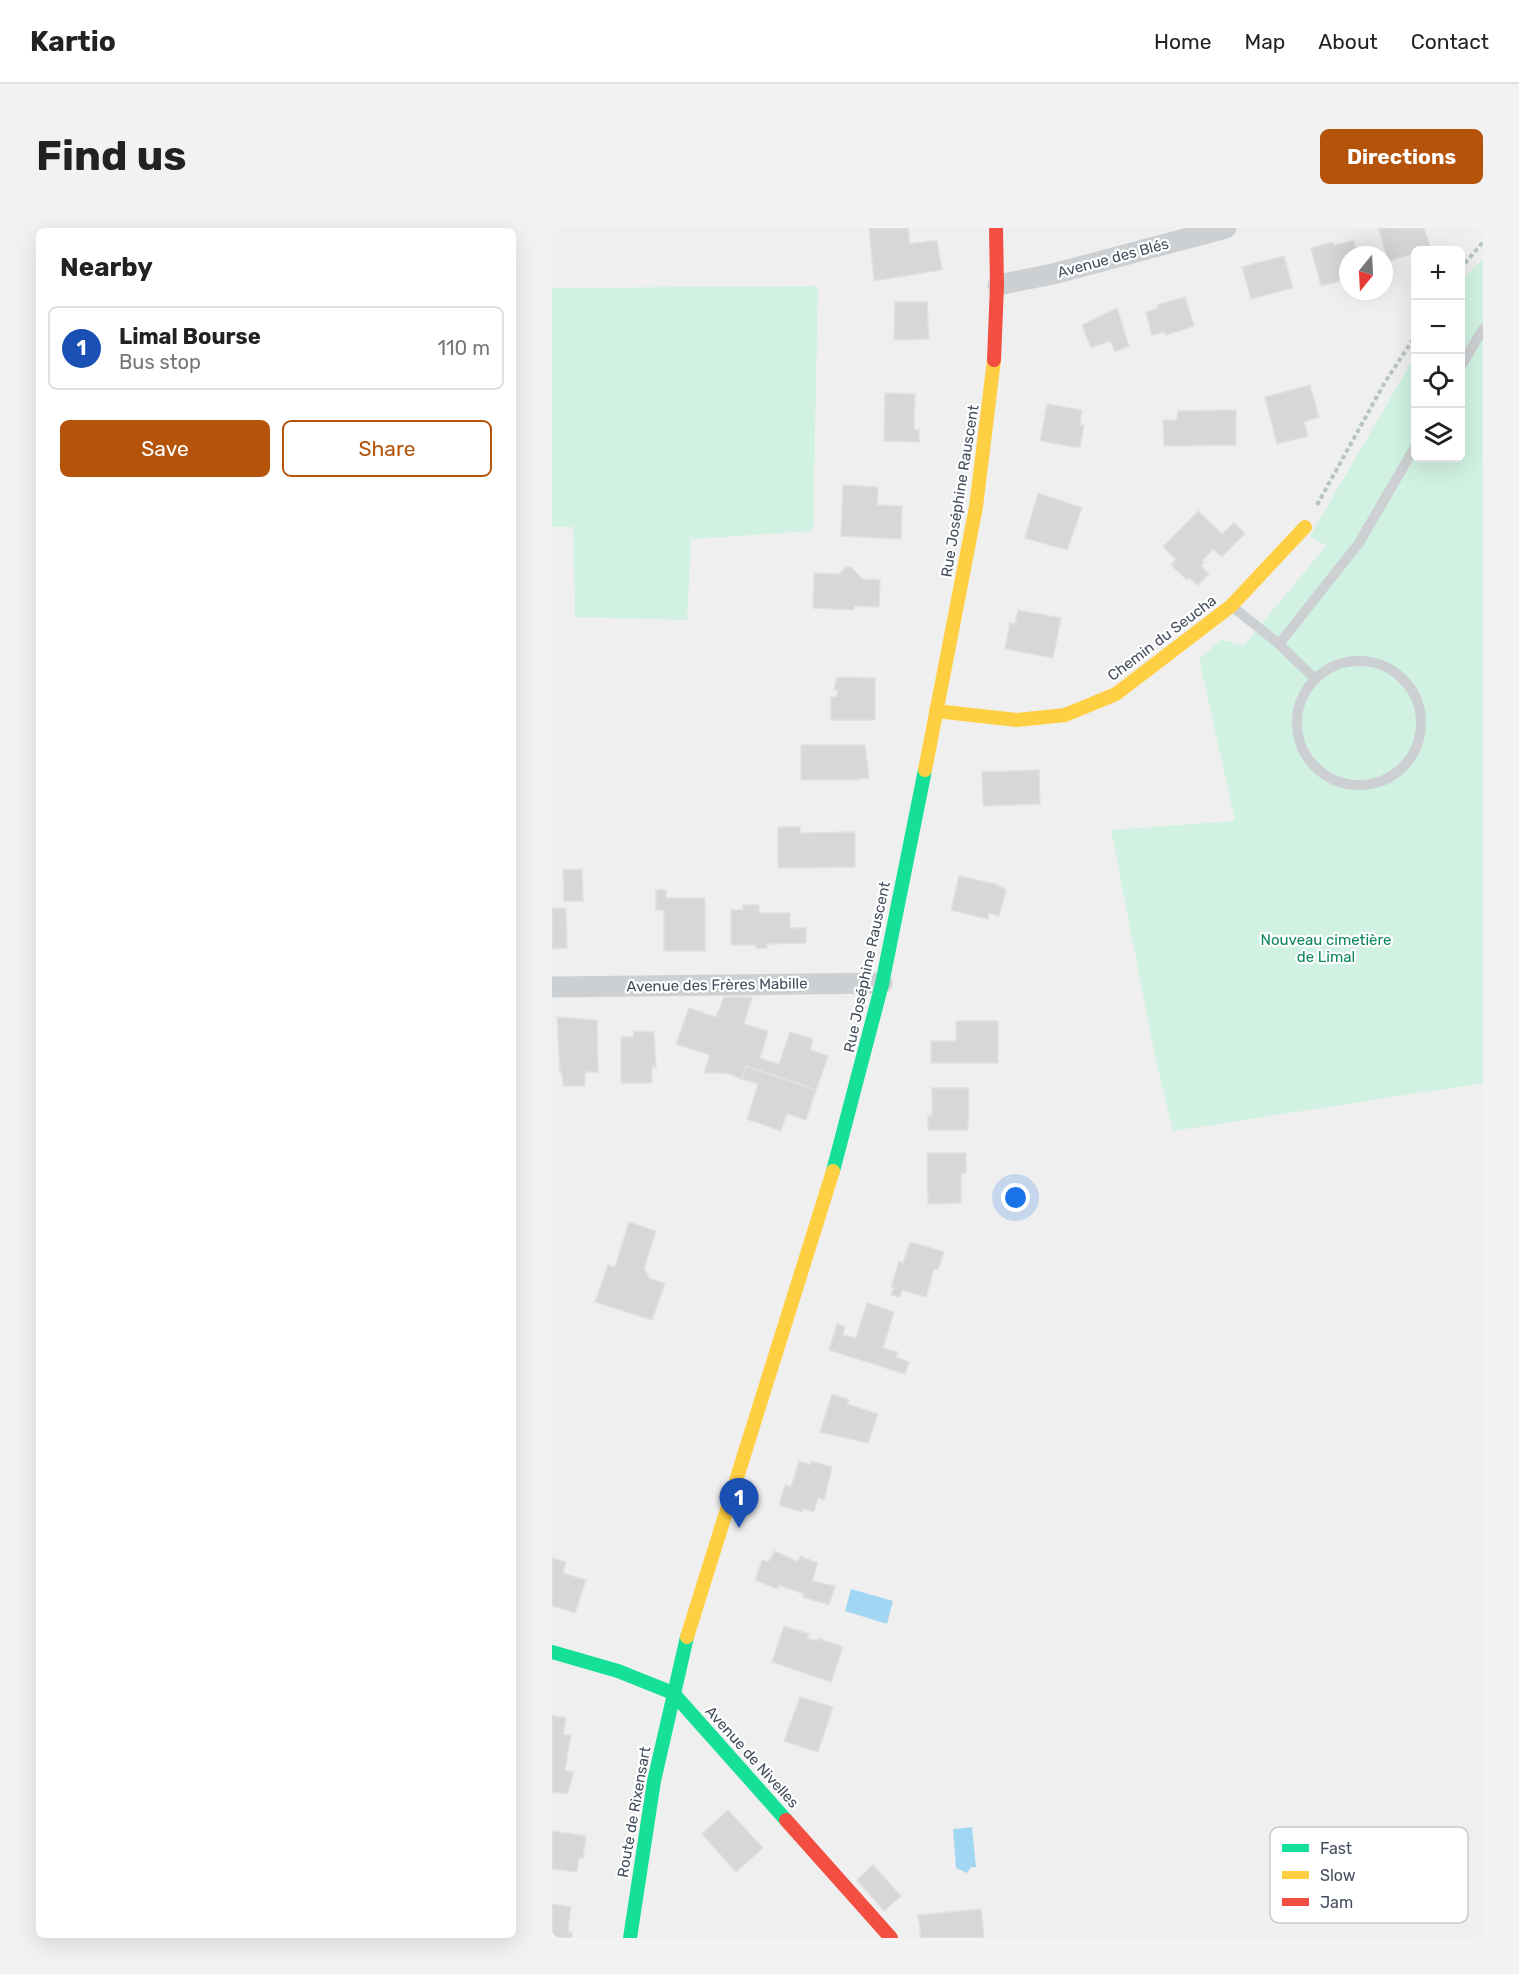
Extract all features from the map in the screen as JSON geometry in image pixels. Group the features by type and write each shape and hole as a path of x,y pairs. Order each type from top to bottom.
{"street":[{"name":"Rue Joséphine Rauscent","path":"673,1693 720,1524 854,1098 882,983 979,495 994,386 998,285 996,228"},
{"name":"Avenue des Blés","path":"998,285 1053,274 1226,228"},
{"name":"Chemin du Seucha","path":"936,711 958,716 1017,720 1065,715 1116,694 1231,606 1305,526"},
{"name":"Avenue des Frères Mabille","path":"552,987 882,983"},
{"name":"Avenue de Nivelles","path":"552,1652 618,1671 673,1693 891,1938"},
{"name":"Route de Rixensart","path":"630,1938 673,1693"}],"lane":[{"path":"1465,361 1483,329"},
{"path":"1279,644 1359,543 1411,454"},
{"path":"1231,606 1279,644 1314,678"},
{"path":"1362,660 1388,666 1408,682 1420,706 1421,732 1412,757 1394,776 1369,785 1342,784 1319,772 1302,752 1296,726 1298,709 1300,700 1314,678 1336,664 1362,660"}],"path":[{"path":"1465,263 1483,242"},
{"path":"1305,526 1411,342"}],"green space":[{"name":"Nouveau cimetière de Limal","path":"1483,259 1483,1083 1173,1131 1156,1061 1111,830 1235,821 1199,659 1221,640 1244,645 1326,546 1310,536 1411,363 1411,462 1465,462 1465,276"},
{"path":"818,286 813,531 691,539 687,620 575,617 573,527 552,527 552,288"}],"water":[{"path":"851,1589 893,1601 887,1624 845,1611"},
{"path":"972,1827 976,1867 971,1867 967,1873 956,1868 953,1829"}],"building":[{"path":"869,228 908,228 910,244 937,240 942,270 874,281"},
{"path":"1424,228 1430,246 1411,246 1411,254 1393,260 1393,246 1384,246 1379,229"},
{"path":"1354,241 1355,246 1339,246 1339,281 1321,286 1311,248 1333,242 1334,245"},
{"path":"1284,256 1293,288 1251,299 1242,267"},
{"path":"1185,297 1194,326 1166,335 1164,332 1152,335 1146,312 1158,308 1157,305"},
{"path":"895,302 927,302 929,339 894,340"},
{"path":"1117,308 1129,346 1115,352 1110,341 1091,348 1082,325"},
{"path":"1310,385 1319,417 1304,422 1308,436 1277,444 1265,397"},
{"path":"885,393 915,394 914,430 919,430 919,442 884,441"},
{"path":"1047,404 1082,410 1080,425 1084,425 1080,448 1040,441"},
{"path":"1236,410 1236,445 1164,446 1163,420 1177,420 1178,411"},
{"path":"843,485 878,487 877,505 902,506 901,539 841,536"},
{"path":"1038,493 1082,508 1067,550 1025,538"},
{"path":"1198,511 1222,534 1234,523 1245,533 1222,557 1213,549 1202,561 1204,563 1201,566 1209,574 1198,585 1189,578 1187,580 1171,565 1176,559 1163,547"},
{"path":"846,567 851,567 862,579 880,580 879,607 854,606 854,610 813,608 814,573 839,574"},
{"path":"1018,610 1061,618 1053,658 1005,649 1010,623 1015,624"},
{"path":"837,677 875,678 875,720 831,720 831,697 837,697 837,690 834,690"},
{"path":"801,745 865,745 869,778 801,780"},
{"path":"1039,770 1040,804 983,806 982,772"},
{"path":"778,827 800,827 800,833 855,832 855,867 778,868"},
{"path":"582,869 583,901 564,901 563,870"},
{"path":"959,876 995,884 1006,890 999,916 989,913 988,919 951,910"},
{"path":"656,890 666,890 666,898 705,898 705,951 664,951 664,910 656,910"},
{"path":"743,905 759,905 759,913 790,913 790,928 806,928 806,943 767,944 767,948 756,949 756,945 731,945 731,910 743,910"},
{"path":"552,908 566,908 567,948 552,949"},
{"path":"724,997 752,997 744,1024 768,1031 760,1058 779,1064 790,1032 813,1039 810,1050 828,1056 816,1090 746,1066 742,1079 726,1073 704,1073 710,1055 676,1044 689,1008 716,1017"},
{"path":"557,1017 597,1020 598,1072 585,1072 585,1086 563,1086 562,1072 560,1073"},
{"path":"956,1021 998,1021 998,1063 931,1063 931,1041 956,1041"},
{"path":"634,1031 654,1032 656,1068 652,1066 652,1083 621,1083 621,1037 633,1037"},
{"path":"746,1066 816,1090 806,1120 787,1114 781,1131 747,1119 758,1084 742,1079"},
{"path":"932,1088 969,1088 968,1130 928,1130 928,1116 932,1116"},
{"path":"927,1153 966,1153 966,1173 961,1174 961,1203 928,1204"},
{"path":"629,1222 656,1231 644,1268 650,1279 665,1283 652,1320 595,1302 608,1265 615,1267"},
{"path":"910,1242 944,1252 938,1270 934,1269 926,1297 902,1290 900,1297 891,1295 894,1287 891,1287 899,1261 903,1263"},
{"path":"867,1303 894,1312 883,1348 898,1352 896,1357 909,1362 905,1374 829,1350 837,1324 845,1326 843,1335 856,1338"},
{"path":"832,1394 849,1400 847,1404 878,1414 868,1443 820,1432"},
{"path":"799,1461 810,1465 811,1461 832,1467 824,1500 818,1498 814,1512 803,1509 802,1512 779,1505 785,1485 791,1487"},
{"path":"775,1551 798,1562 800,1556 818,1563 812,1581 835,1586 829,1605 803,1597 804,1594 779,1585 778,1589 755,1580 762,1560 768,1562"},
{"path":"552,1558 566,1562 563,1573 586,1580 575,1613 552,1606"},
{"path":"784,1626 809,1634 807,1638 817,1641 818,1638 843,1647 831,1682 772,1662"},
{"path":"800,1697 833,1707 818,1752 784,1741"},
{"path":"552,1715 566,1718 563,1734 571,1735 565,1770 574,1772 567,1794 552,1792"},
{"path":"728,1810 763,1848 736,1872 702,1834"},
{"path":"552,1831 586,1836 583,1858 579,1858 577,1872 552,1869"},
{"path":"873,1865 901,1896 884,1911 857,1880"},
{"path":"552,1904 571,1907 568,1931 572,1932 572,1938 552,1938"},
{"path":"981,1909 984,1938 921,1938 918,1915"}],"traffic: fast":[{"path":"833,1171 882,984 925,770"},
{"path":"630,1938 654,1781 687,1637"},
{"path":"552,1652 618,1671 673,1693 786,1820"}],"traffic: slow":[{"path":"925,770 976,507 994,360"},
{"path":"936,711 1017,720 1065,715 1116,694 1231,606 1305,527"},
{"path":"687,1637 833,1171"}],"traffic: jam":[{"path":"994,360 997,285 996,228"},
{"path":"786,1820 891,1938"}],"place":[{"name":"Limal Bourse","path":"739,1528"}]}
